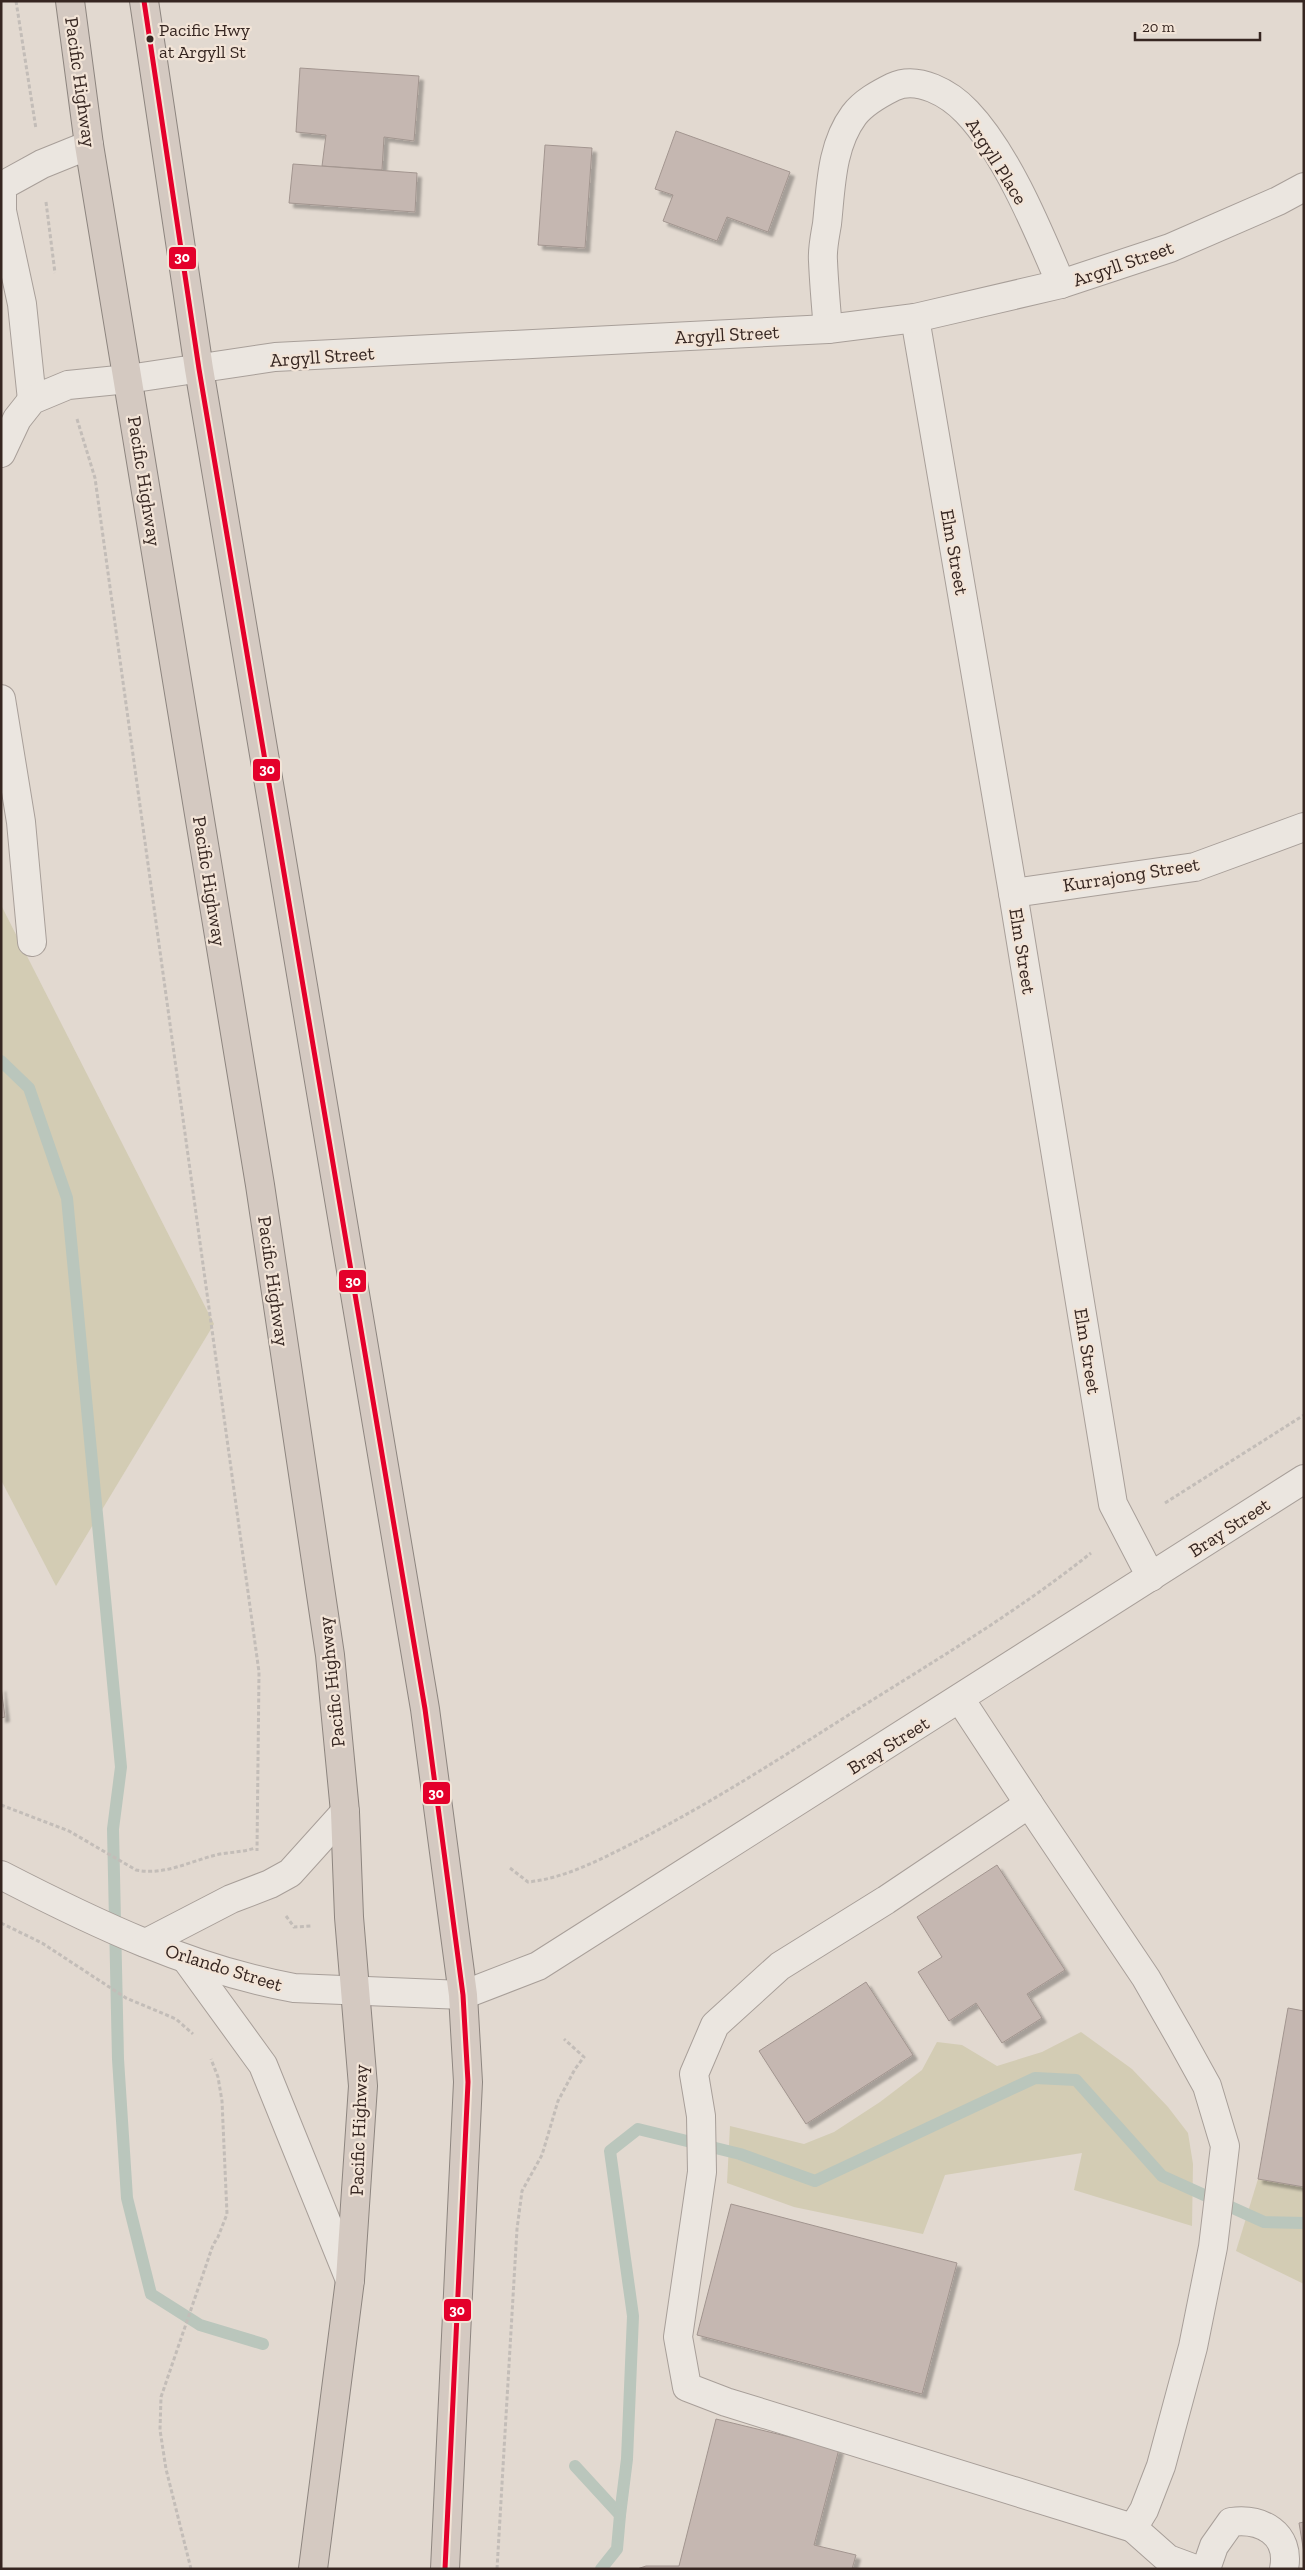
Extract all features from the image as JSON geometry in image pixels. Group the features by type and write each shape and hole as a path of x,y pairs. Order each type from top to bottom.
{"highway":[{"name":"Pacific Highway","path":"70,1 89,145 260,1185 330,1655 345,1812 355,1990 363,2086 350,2280 314,2569"},
{"path":"144,1 199,369 425,1709 463,1995 468,2082 445,2569"}],"street":[{"name":"Argyll Place","path":"828,329 823,260 833,166 841,139 854,115 874,96 901,83 927,85 948,96 967,111 1008,172 1036,226 1061,284"},
{"path":"1,453 17,419 32,400 22,304 2,211 2,186 42,164 89,145"},
{"name":"Argyll Street","path":"32,400 68,385 128,379 275,358 828,329 915,318 1061,284 1170,248 1278,201 1304,187"},
{"name":"Elm Street","path":"915,318 1013,893 1113,1504 1151,1577"},
{"path":"1,699 21,822 32,942"},
{"name":"Kurrajong Street","path":"1013,893 1195,867 1304,827"},
{"name":"Bray Street","path":"463,1995 538,1966 1304,1479"},
{"path":"960,1699 1146,1978 1207,2086 1225,2146 1213,2246 1193,2348 1161,2466 1144,2510 1134,2528"},
{"path":"1029,1804 886,1900 780,1966 715,2025 694,2074 701,2116 702,2172 678,2337 687,2387 726,2402 1134,2528 1168,2558 1195,2569"},
{"path":"146,1943 231,1899 270,1884 290,1873 345,1812"},
{"name":"Orlando Street","path":"1,1875 70,1910 146,1943 186,1958 277,1985 463,1995"},
{"path":"186,1958 263,2065 350,2280"},
{"path":"1206,2569 1214,2546 1230,2522 1246,2520 1269,2528 1278,2538 1283,2550 1284,2569"}],"path":[{"path":"16,1 42,164 56,279"},
{"path":"1,1805 69,1831 136,1870 147,1872 164,1871 220,1854 255,1848 259,1672 95,478 68,385"},
{"path":"1165,1503 1304,1415"},
{"path":"510,1868 528,1882 543,1881 570,1873 690,1814 1049,1587 1091,1553"},
{"path":"1,1923 42,1944 126,1998 151,2006 176,2019 196,2036"},
{"path":"294,1926 311,1926"},
{"path":"497,2569 522,2191 542,2155 558,2101 584,2057 564,2039"},
{"path":"191,2569 166,2470 160,2430 161,2397 168,2382 213,2245 227,2214 225,2141 218,2077 206,2052"}],"shaded area":[{"path":"1,905 214,1324 56,1586 1,1480"},
{"path":"1081,2032 1132,2069 1168,2107 1188,2133 1193,2164 1192,2226 1074,2190 1082,2153 945,2175 923,2234 794,2207 727,2183 730,2126 804,2144 834,2132 880,2102 922,2070 937,2042 962,2045 997,2066 1042,2052"},
{"path":"1258,2179 1304,2187 1304,2284 1236,2251"}],"building":[{"path":"300,68 419,76 414,141 384,137 382,170 322,166 326,135 296,132"},
{"path":"676,131 790,172 768,232 727,217 717,241 663,221 673,195 655,189"},
{"path":"545,145 592,148 585,248 538,245"},
{"path":"293,164 417,173 415,212 289,203"},
{"path":"1,1687 5,1717 1,1718"},
{"path":"997,1865 1065,1970 1027,1994 1042,2018 1002,2043 976,2003 949,2021 918,1972 942,1957 917,1917"},
{"path":"866,1982 913,2055 806,2124 759,2051"},
{"path":"1288,2008 1304,2011 1304,2187 1258,2179"},
{"path":"731,2204 957,2263 922,2394 697,2335"},
{"path":"716,2419 839,2449 814,2545 856,2555 852,2569 637,2569 646,2566 679,2566"},
{"path":"1304,2522 1304,2553 1299,2523"}],"waterway":[{"path":"1,1061 29,1088 67,1198 121,1767 113,1829 118,2059 127,2198 151,2294 200,2325 263,2344"},
{"path":"620,2515 627,2459 633,2316 610,2151 638,2129 740,2154 815,2181 1035,2078 1076,2080 1162,2176 1264,2222 1304,2223"},
{"path":"575,2466 620,2515 617,2549 601,2569"}],"transit line":[{"name":"30","path":"144,1 199,369 425,1709 463,1995 468,2082 445,2569"}],"place":[{"name":"Pacific Hwy at Argyll St","path":"150,39"}]}
